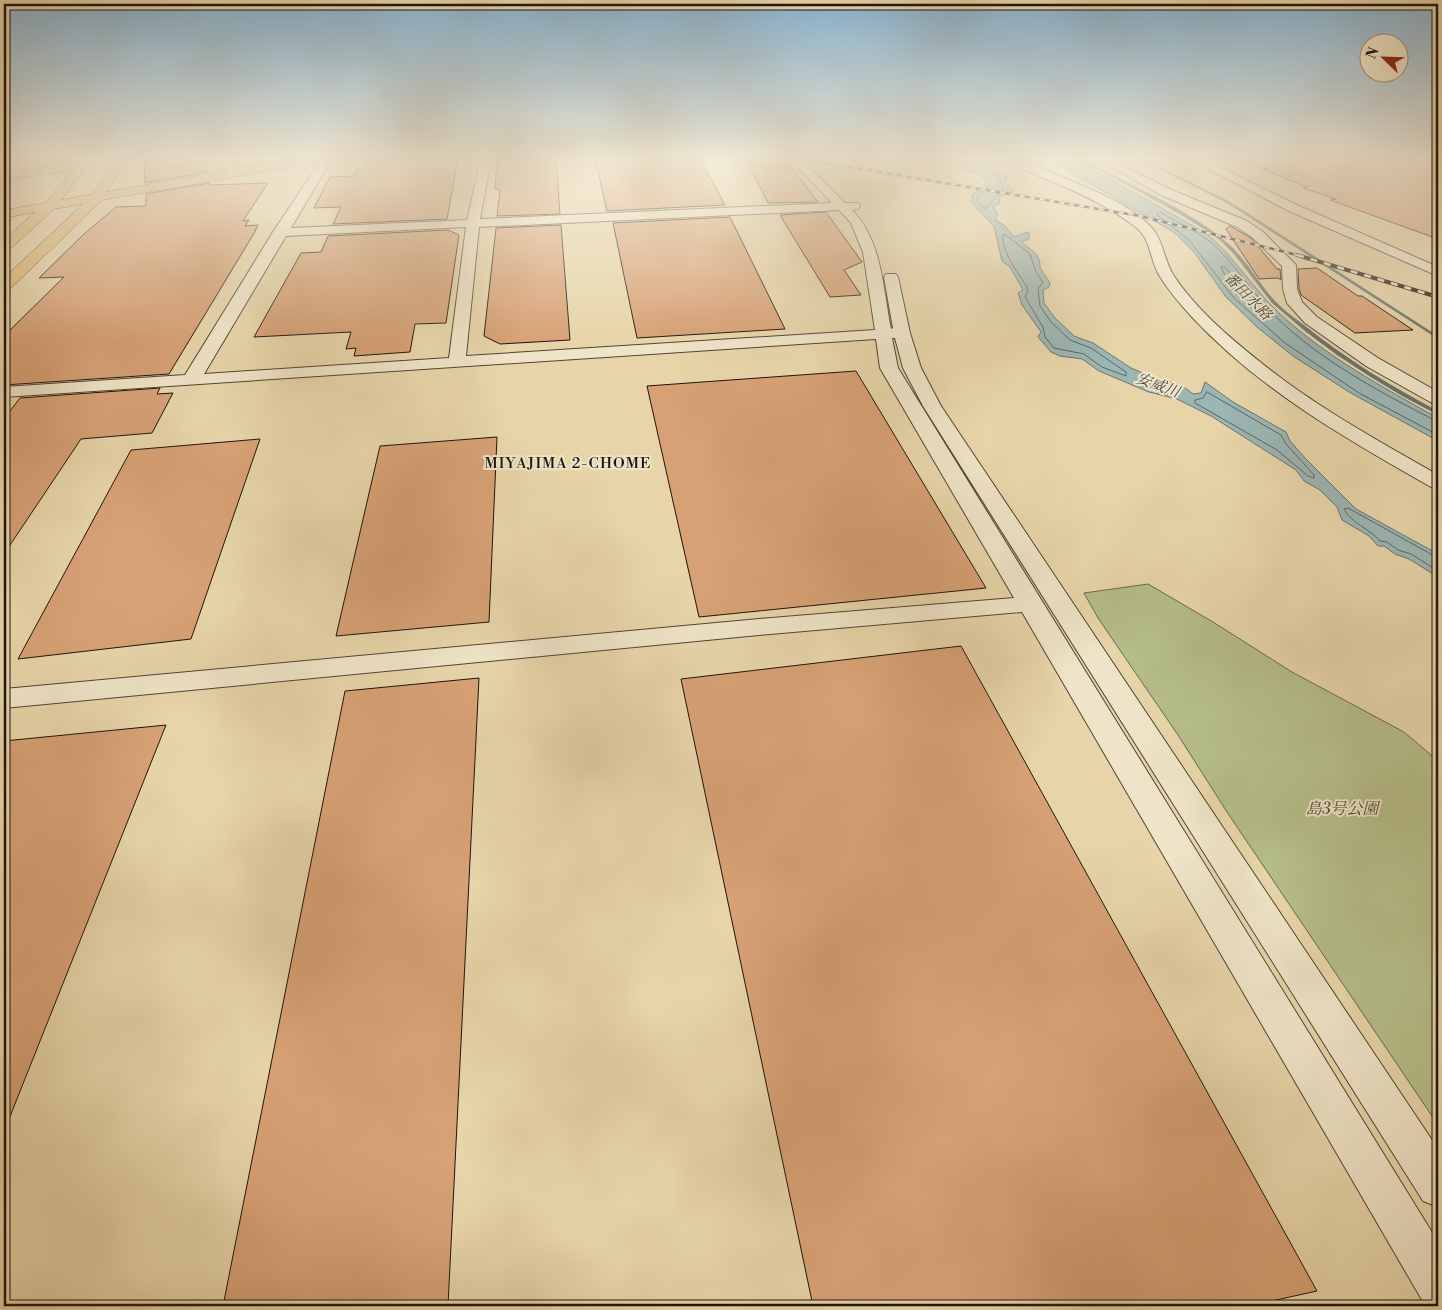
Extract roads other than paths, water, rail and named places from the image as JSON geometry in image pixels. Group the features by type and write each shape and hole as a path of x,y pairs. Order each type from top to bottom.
{"main road":[{"path":"4,247 34,220"},
{"path":"4,286 73,220"}],"street":[{"path":"192,378 288,220"},
{"path":"280,232 536,220"},
{"path":"857,220 870,252 892,334 932,406 1438,1186"},
{"path":"1132,220 1144,228 1158,250 1165,273 1177,290 1229,344 1287,392 1438,483"},
{"path":"1233,220 1257,234 1289,264 1290,289 1295,303 1311,320 1372,362 1438,398"},
{"path":"1320,220 1438,272"},
{"path":"457,361 473,223"},
{"path":"4,392 192,378 892,334"},
{"path":"892,334 889,368 1438,1284"},
{"path":"4,699 759,627 1031,604"}],"water":[{"name":"安威川","path":"988,220 995,220 1004,225 1014,237 1028,232 1030,234 1028,240 1022,242 1035,253 1039,259 1040,268 1050,283 1049,287 1043,290 1044,303 1055,318 1074,336 1093,343 1131,368 1164,382 1171,382 1184,387 1193,394 1201,393 1205,382 1233,402 1286,432 1290,441 1305,458 1356,509 1438,554 1438,577 1384,546 1378,546 1369,536 1342,520 1337,507 1320,490 1304,481 1296,470 1211,416 1177,399 1149,392 1099,371 1082,359 1060,356 1051,352 1038,337 1041,332 1022,305 1018,293 1023,290 1010,267 1002,261 994,226"},
{"name":"番田水路","path":"1153,220 1183,220 1206,233 1226,252 1270,304 1298,330 1356,371 1438,418 1438,441 1349,392 1293,356 1257,327 1226,297 1194,252 1175,233"}],"waterway":[{"name":"番田水路","path":"1193,220 1229,246 1264,291 1288,315 1354,364 1387,385 1438,413"},
{"path":"1256,220 1438,338"}],"railway":[{"path":"1157,220 1297,255"},
{"path":"1297,255 1438,297"}],"district":[{"name":"MIYAJIMA 2-CHOME","path":"568,463"}],"park label":[{"name":"島3号公園","path":"1342,808"}]}
